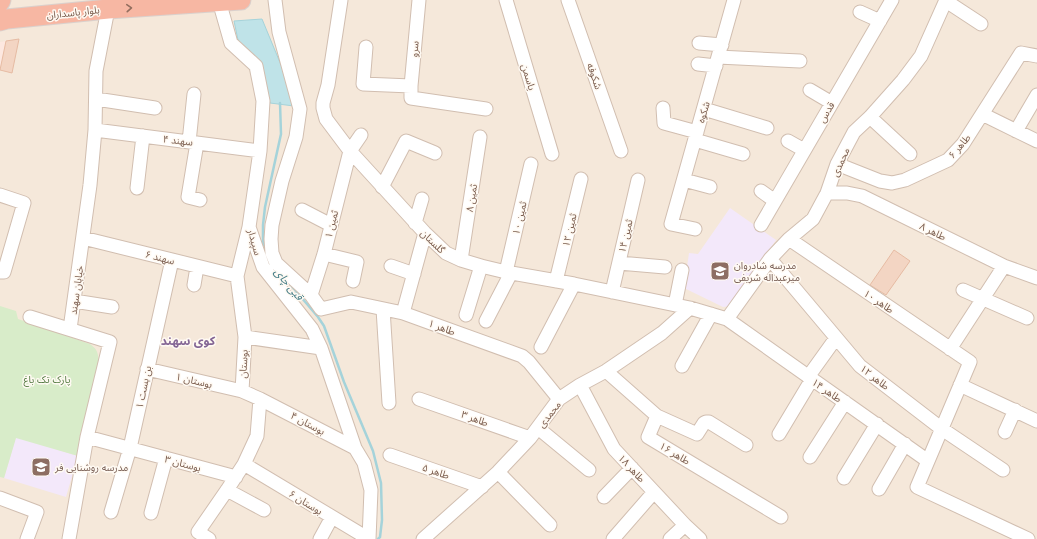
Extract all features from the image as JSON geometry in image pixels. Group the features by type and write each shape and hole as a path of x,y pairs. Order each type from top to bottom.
{"highway":[{"name":"بلوار پاسداران","path":"1,10 108,9 241,0"}],"street":[{"path":"275,0 279,32 300,109 296,137 282,180 272,225 272,253 276,263 311,295"},
{"path":"300,109 323,108 341,0"},
{"name":"سرو","path":"411,92 418,0"},
{"name":"یاسمن","path":"506,0 552,154"},
{"name":"شکوفه","path":"568,0 621,151"},
{"name":"شکوه","path":"695,229 671,224 734,0"},
{"name":"قدس","path":"761,224 892,0"},
{"path":"946,0 981,24"},
{"name":"محمدی","path":"727,319 770,259 789,239 813,219 827,193 837,164 854,132 870,117 903,80 921,56 946,0"},
{"name":"سپیدار","path":"219,2 231,43 256,66 263,100 260,151 249,227 263,267 312,330 321,348 355,448 364,463 371,490 369,539"},
{"name":"خیابان سهند","path":"71,539 87,437 110,342 70,329 90,184 95,130 96,70 108,9"},
{"path":"860,12 880,21"},
{"path":"699,43 718,56"},
{"path":"366,47 363,84 411,92 486,109"},
{"name":"طاهر ۶","path":"837,164 880,181 892,183 905,180 948,160 963,144 1021,53 1037,56"},
{"path":"698,64 718,56 800,61"},
{"path":"810,90 832,103"},
{"path":"194,94 193,142 188,197 200,200"},
{"path":"1016,131 1037,95"},
{"path":"96,99 155,108"},
{"name":"گلستان","path":"323,108 326,119 350,151 425,233 446,253 461,260 481,266 690,308 727,319"},
{"path":"663,108 664,123 743,154"},
{"path":"704,109 767,128"},
{"path":"982,114 1037,141"},
{"path":"870,117 910,154"},
{"name":"سهند ۴","path":"95,130 260,151"},
{"path":"350,151 361,135"},
{"path":"136,188 143,136"},
{"name":"ثمین ۸","path":"461,260 480,137"},
{"path":"382,187 406,141 435,153"},
{"path":"788,141 804,150"},
{"name":"ثمین ۱","path":"311,295 324,254 350,151"},
{"name":"ثمین ۱۰","path":"486,322 509,272 531,164"},
{"name":"ثمین ۱۲","path":"556,281 581,179"},
{"name":"ثمین ۱۴","path":"612,292 638,180"},
{"path":"684,180 710,188"},
{"path":"760,191 775,201"},
{"name":"طاهر ۸","path":"827,193 847,193 862,196 1004,266 1037,278"},
{"path":"0,195 24,203 4,272 0,272"},
{"path":"415,222 422,199"},
{"path":"302,210 331,225"},
{"name":"بوستان","path":"249,227 237,276 245,337 242,391 260,399"},
{"path":"403,313 425,233"},
{"name":"سهند ۶","path":"83,238 237,276"},
{"name":"طاهر ۱۰","path":"789,239 970,362 960,385"},
{"path":"324,254 357,262 353,281"},
{"name":"طاهر ۱۲","path":"770,259 860,366 942,429 1002,470"},
{"name":"بن بست ۱","path":"111,512 130,448 172,260"},
{"path":"619,263 665,267"},
{"path":"194,285 197,266"},
{"path":"391,266 414,274"},
{"path":"466,315 481,266"},
{"path":"950,349 1004,266"},
{"path":"674,305 682,270"},
{"path":"541,347 574,284"},
{"path":"964,290 1027,318"},
{"name":"طاهر ۱","path":"311,295 322,309 352,302 383,308 403,313 522,356 560,399"},
{"path":"74,301 112,307"},
{"path":"383,308 389,403"},
{"name":"محمدی","path":"422,539 498,472 534,433 560,399 580,385 606,371 662,333 690,308"},
{"path":"682,366 711,314"},
{"path":"30,317 70,329"},
{"name":"طاهر ۱۴","path":"727,319 928,461"},
{"path":"245,337 321,348"},
{"path":"779,434 810,378 836,338"},
{"name":"بوستان ۱","path":"147,369 242,391"},
{"path":"606,371 657,416 697,434 704,423 709,422 746,445"},
{"name":"طاهر ۱۸","path":"580,385 614,449 700,539"},
{"path":"1028,539 1008,535 917,487 960,385 1037,421"},
{"path":"209,539 198,532 244,464 257,436 260,399"},
{"name":"بوستان ۴","path":"260,399 355,448"},
{"name":"طاهر ۳","path":"419,399 534,433"},
{"path":"810,457 845,402"},
{"path":"1005,432 1015,410"},
{"name":"طاهر ۱۶","path":"657,416 648,437 781,517"},
{"path":"844,478 876,424"},
{"path":"534,433 588,470"},
{"name":"بوستان ۳","path":"87,437 236,477"},
{"path":"879,488 905,444"},
{"name":"طاهر ۵","path":"390,456 482,487"},
{"path":"150,513 166,458"},
{"name":"بوستان ۶","path":"244,464 369,539"},
{"path":"604,497 632,468"},
{"path":"498,472 550,526"},
{"path":"227,490 264,510"},
{"path":"613,539 654,492"},
{"path":"1,500 37,512 28,539"},
{"path":"320,539 332,517"},
{"path":"670,539 685,525"}],"shaded area":[{"path":"0,0 1037,0 1037,539 0,539"},
{"path":"6,41 0,70 0,42"},
{"name":"مدرسه شادروان میرعبداله شریفی","path":"730,208 776,240 730,306 723,307 684,288 689,253 698,254"},
{"name":"مدرسه روشنایی فر","path":"16,437 78,456 66,497 4,478"}],"green space":[{"name":"پارک تک باغ","path":"0,306 16,311 18,319 90,344 97,352 99,363 80,435 78,456 16,438 4,478 0,477"}],"water":[{"path":"262,19 293,94 294,106 270,103 260,63 238,40 234,21"}],"building":[{"path":"19,39 12,73 0,70 6,41"},
{"path":"894,250 910,261 886,295 870,285"}],"waterway":[{"name":"قبی چای","path":"266,249 263,243 263,225 265,207 281,134 280,103"},
{"name":"قبی چای","path":"290,284 324,326 344,382 373,451 381,483 382,520 380,537 378,539"}],"place":[{"name":"مدرسه شادروان میرعبداله شریفی","path":"720,271"},
{"name":"مدرسه روشنایی فر","path":"41,467"}],"district":[{"name":"کوی سهند","path":"188,341"}]}
